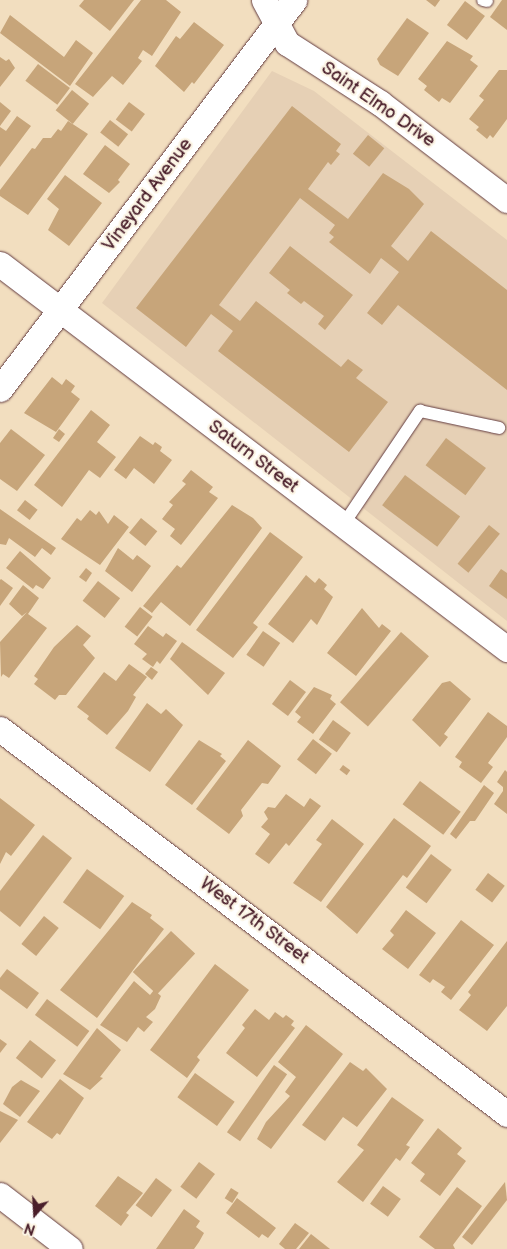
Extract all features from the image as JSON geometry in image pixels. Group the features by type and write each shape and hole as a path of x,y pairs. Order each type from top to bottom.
{"street":[{"name":"Saint Elmo Drive","path":"264,0 287,43 380,103 507,200"},
{"name":"Vineyard Avenue","path":"0,389 61,311 294,0"},
{"name":"Saturn Street","path":"0,264 507,649"},
{"name":"West 17th Street","path":"0,729 507,1114"},
{"path":"0,1196 70,1249"}],"lane":[{"path":"343,525 420,411 499,428"}],"shaded area":[{"path":"272,71 314,91 507,240 507,621 102,303"}],"building":[{"path":"84,0 134,0 110,31 79,6"},
{"path":"141,0 166,0 181,12 152,56 143,50 138,58 142,61 123,85 112,76 93,97 75,84"},
{"path":"426,0 440,0 435,7"},
{"path":"502,0 507,0 507,30 490,17"},
{"path":"465,1 485,16 467,40 447,25"},
{"path":"10,15 64,57 76,40 93,53 70,86 0,33"},
{"path":"407,18 429,33 398,76 380,65 377,59"},
{"path":"194,22 224,45 194,84 192,82 184,92 155,66 176,36 180,39"},
{"path":"447,41 473,56 470,60 478,66 450,103 442,98 439,102 424,90 427,86 418,79"},
{"path":"0,57 6,61 9,59 15,68 0,87"},
{"path":"38,64 70,88 57,105 25,81"},
{"path":"499,70 507,70 507,119 493,138 490,135 487,139 476,130 479,127 469,119 484,100 479,96"},
{"path":"72,90 89,104 73,124 56,110"},
{"path":"0,102 11,111 0,126"},
{"path":"129,102 145,114 132,132 116,120"},
{"path":"292,106 341,144 336,151 340,154 331,165 328,162 308,189 348,219 383,173 409,189 424,204 391,246 408,261 431,231 507,290 507,390 398,305 382,325 367,313 399,272 381,258 370,274 329,242 334,237 329,233 335,225 300,198 219,305 240,321 256,301 341,367 348,359 363,370 356,378 388,402 349,452 218,351 233,331 211,314 186,347 136,308"},
{"path":"17,116 31,126 0,167 0,127 6,131"},
{"path":"110,120 128,134 118,147 100,133"},
{"path":"68,121 88,134 28,215 0,196 0,190 32,148 35,149 43,138 51,138 58,129 61,131"},
{"path":"368,135 384,148 369,167 353,154"},
{"path":"105,145 130,164 118,180 120,182 109,193 83,174"},
{"path":"65,175 102,203 69,246 48,230 59,209 47,199"},
{"path":"290,246 353,295 325,330 318,324 324,316 304,301 301,304 287,293 290,290 269,273"},
{"path":"52,377 62,385 66,379 75,386 71,392 80,399 56,432 24,413"},
{"path":"91,410 110,425 97,442 116,457 100,478 89,470 62,507 34,485"},
{"path":"11,429 45,455 17,491 0,479 0,443"},
{"path":"59,429 65,434 59,442 53,438"},
{"path":"140,436 153,445 155,442 162,447 160,451 172,460 154,484 134,468 126,479 114,470"},
{"path":"446,438 486,468 465,495 426,465"},
{"path":"191,470 213,487 209,492 218,498 181,545 170,536 175,529 162,519 173,505 169,502 186,484 182,481"},
{"path":"405,475 460,517 437,547 382,505"},
{"path":"25,500 38,510 30,520 17,510"},
{"path":"232,505 253,518 262,528 190,626 161,602 152,613 143,606 177,565 181,568"},
{"path":"0,509 56,548 51,555 42,548 35,557 9,538 6,545 0,544"},
{"path":"90,510 96,515 99,511 108,524 114,515 129,527 100,565 61,539 77,518 81,521"},
{"path":"141,518 157,531 145,546 129,533"},
{"path":"489,525 500,534 468,573 458,564"},
{"path":"270,532 303,557 253,623 258,627 233,658 196,630"},
{"path":"118,548 133,560 137,555 151,566 132,592 105,571"},
{"path":"20,551 51,578 43,589 36,585 33,589 6,568"},
{"path":"86,568 92,573 86,582 79,577"},
{"path":"501,569 507,573 507,599 489,586"},
{"path":"306,575 315,583 319,578 327,585 324,589 333,597 317,625 311,619 293,643 268,624"},
{"path":"0,580 13,588 0,606"},
{"path":"98,581 120,598 105,618 83,601"},
{"path":"23,585 39,598 28,614 47,628 9,678 3,674 1,677 0,642 27,612 22,616 9,604"},
{"path":"140,607 153,617 137,637 125,627"},
{"path":"362,608 379,628 382,624 391,631 356,676 327,653"},
{"path":"77,625 91,636 83,645 95,658 66,695 59,695 55,700 34,684 38,679 34,676 54,647"},
{"path":"148,626 163,637 166,633 177,641 160,664 157,661 153,667 142,659 147,654 134,644"},
{"path":"263,631 280,643 264,667 246,655"},
{"path":"401,632 429,656 368,726 340,702"},
{"path":"182,642 225,673 208,695 170,659"},
{"path":"129,664 147,677 133,695 136,697 128,711 107,735 87,719 89,716 77,707 104,672 116,681"},
{"path":"151,667 158,672 152,680 145,674"},
{"path":"290,680 306,692 288,716 272,704"},
{"path":"450,681 471,699 444,734 448,737 440,747 412,720 442,683"},
{"path":"314,687 332,695 330,699 336,704 313,734 297,722 301,717 295,712"},
{"path":"147,703 161,714 166,709 183,725 150,772 115,748"},
{"path":"488,712 507,726 507,737 488,763 493,767 481,783 459,767 462,762 455,757"},
{"path":"333,720 351,733 337,752 319,739"},
{"path":"313,739 332,754 316,774 297,759"},
{"path":"199,740 222,754 220,756 226,761 192,805 165,785"},
{"path":"248,740 281,766 268,784 262,783 241,810 243,816 229,834 196,809"},
{"path":"343,765 350,770 347,775 339,770"},
{"path":"505,770 507,772 507,814 494,804 503,791 503,787 497,782"},
{"path":"420,781 461,812 443,835 403,804"},
{"path":"484,785 494,793 475,821 470,821 456,839 450,834"},
{"path":"286,794 304,807 310,798 321,806 289,846 286,843 269,864 255,854 270,834 261,827 268,819 264,812 268,807 275,808"},
{"path":"0,798 35,825 11,856 6,852 0,864"},
{"path":"394,818 431,846 407,878 403,875 357,934 326,907"},
{"path":"332,819 364,844 321,902 293,883 322,844 316,840"},
{"path":"43,835 72,858 20,927 0,911 0,891"},
{"path":"431,854 452,870 426,903 406,888"},
{"path":"87,869 124,896 100,929 63,902"},
{"path":"488,873 505,886 492,902 475,890"},
{"path":"132,902 152,915 150,918 164,929 97,1018 60,990"},
{"path":"406,910 436,933 408,969 382,949 394,935 390,931"},
{"path":"44,916 59,928 36,956 21,944"},
{"path":"461,920 494,945 451,1000 441,992 445,987 433,979 430,983 419,975"},
{"path":"171,931 195,954 157,994 133,972"},
{"path":"507,941 507,1006 487,1031 459,1010 471,995 468,992"},
{"path":"215,964 249,990 197,1057 200,1060 187,1078 150,1050"},
{"path":"7,969 39,993 27,1009 0,989 0,978"},
{"path":"134,981 150,995 154,990 161,996 155,1009 146,1017 153,1022 144,1032 138,1027 127,1042 100,1025"},
{"path":"47,999 89,1031 77,1047 35,1015"},
{"path":"255,1009 269,1020 275,1012 283,1018 286,1015 294,1021 291,1025 295,1028 257,1077 226,1053 245,1028 242,1025"},
{"path":"306,1025 343,1054 271,1149 257,1139 266,1122 290,1096 285,1092 296,1077 278,1062"},
{"path":"97,1028 121,1050 100,1077 103,1078 90,1090 63,1074"},
{"path":"0,1039 7,1044 0,1053"},
{"path":"30,1040 56,1060 42,1078 16,1058"},
{"path":"350,1062 363,1071 366,1068 387,1089 357,1127 343,1117 325,1141 302,1125"},
{"path":"274,1065 287,1074 240,1141 227,1132"},
{"path":"195,1073 235,1102 217,1126 177,1097"},
{"path":"60,1079 84,1098 60,1135 57,1133 52,1139 27,1122"},
{"path":"21,1080 40,1091 20,1117 3,1104 12,1087"},
{"path":"392,1097 424,1120 406,1145 410,1147 400,1161 396,1158 363,1202 337,1182 364,1150 357,1145"},
{"path":"0,1111 18,1120 0,1143"},
{"path":"438,1128 462,1148 457,1154 466,1161 440,1196 420,1181 425,1174 411,1163"},
{"path":"199,1162 215,1174 196,1199 180,1187"},
{"path":"118,1176 143,1193 126,1213 129,1215 121,1226 95,1206"},
{"path":"156,1178 172,1190 152,1217 136,1205"},
{"path":"505,1182 507,1200 472,1245 462,1237"},
{"path":"383,1186 401,1199 388,1217 370,1204"},
{"path":"457,1187 482,1206 453,1245 455,1249 435,1249 419,1237"},
{"path":"231,1188 239,1193 232,1203 225,1198"},
{"path":"237,1198 276,1228 268,1238 262,1234 259,1238 226,1213"},
{"path":"184,1209 200,1221 196,1227 204,1233 199,1242 194,1249 156,1249"},
{"path":"295,1223 309,1233 296,1249 285,1249 279,1244"},
{"path":"311,1234 330,1249 299,1249"}]}
